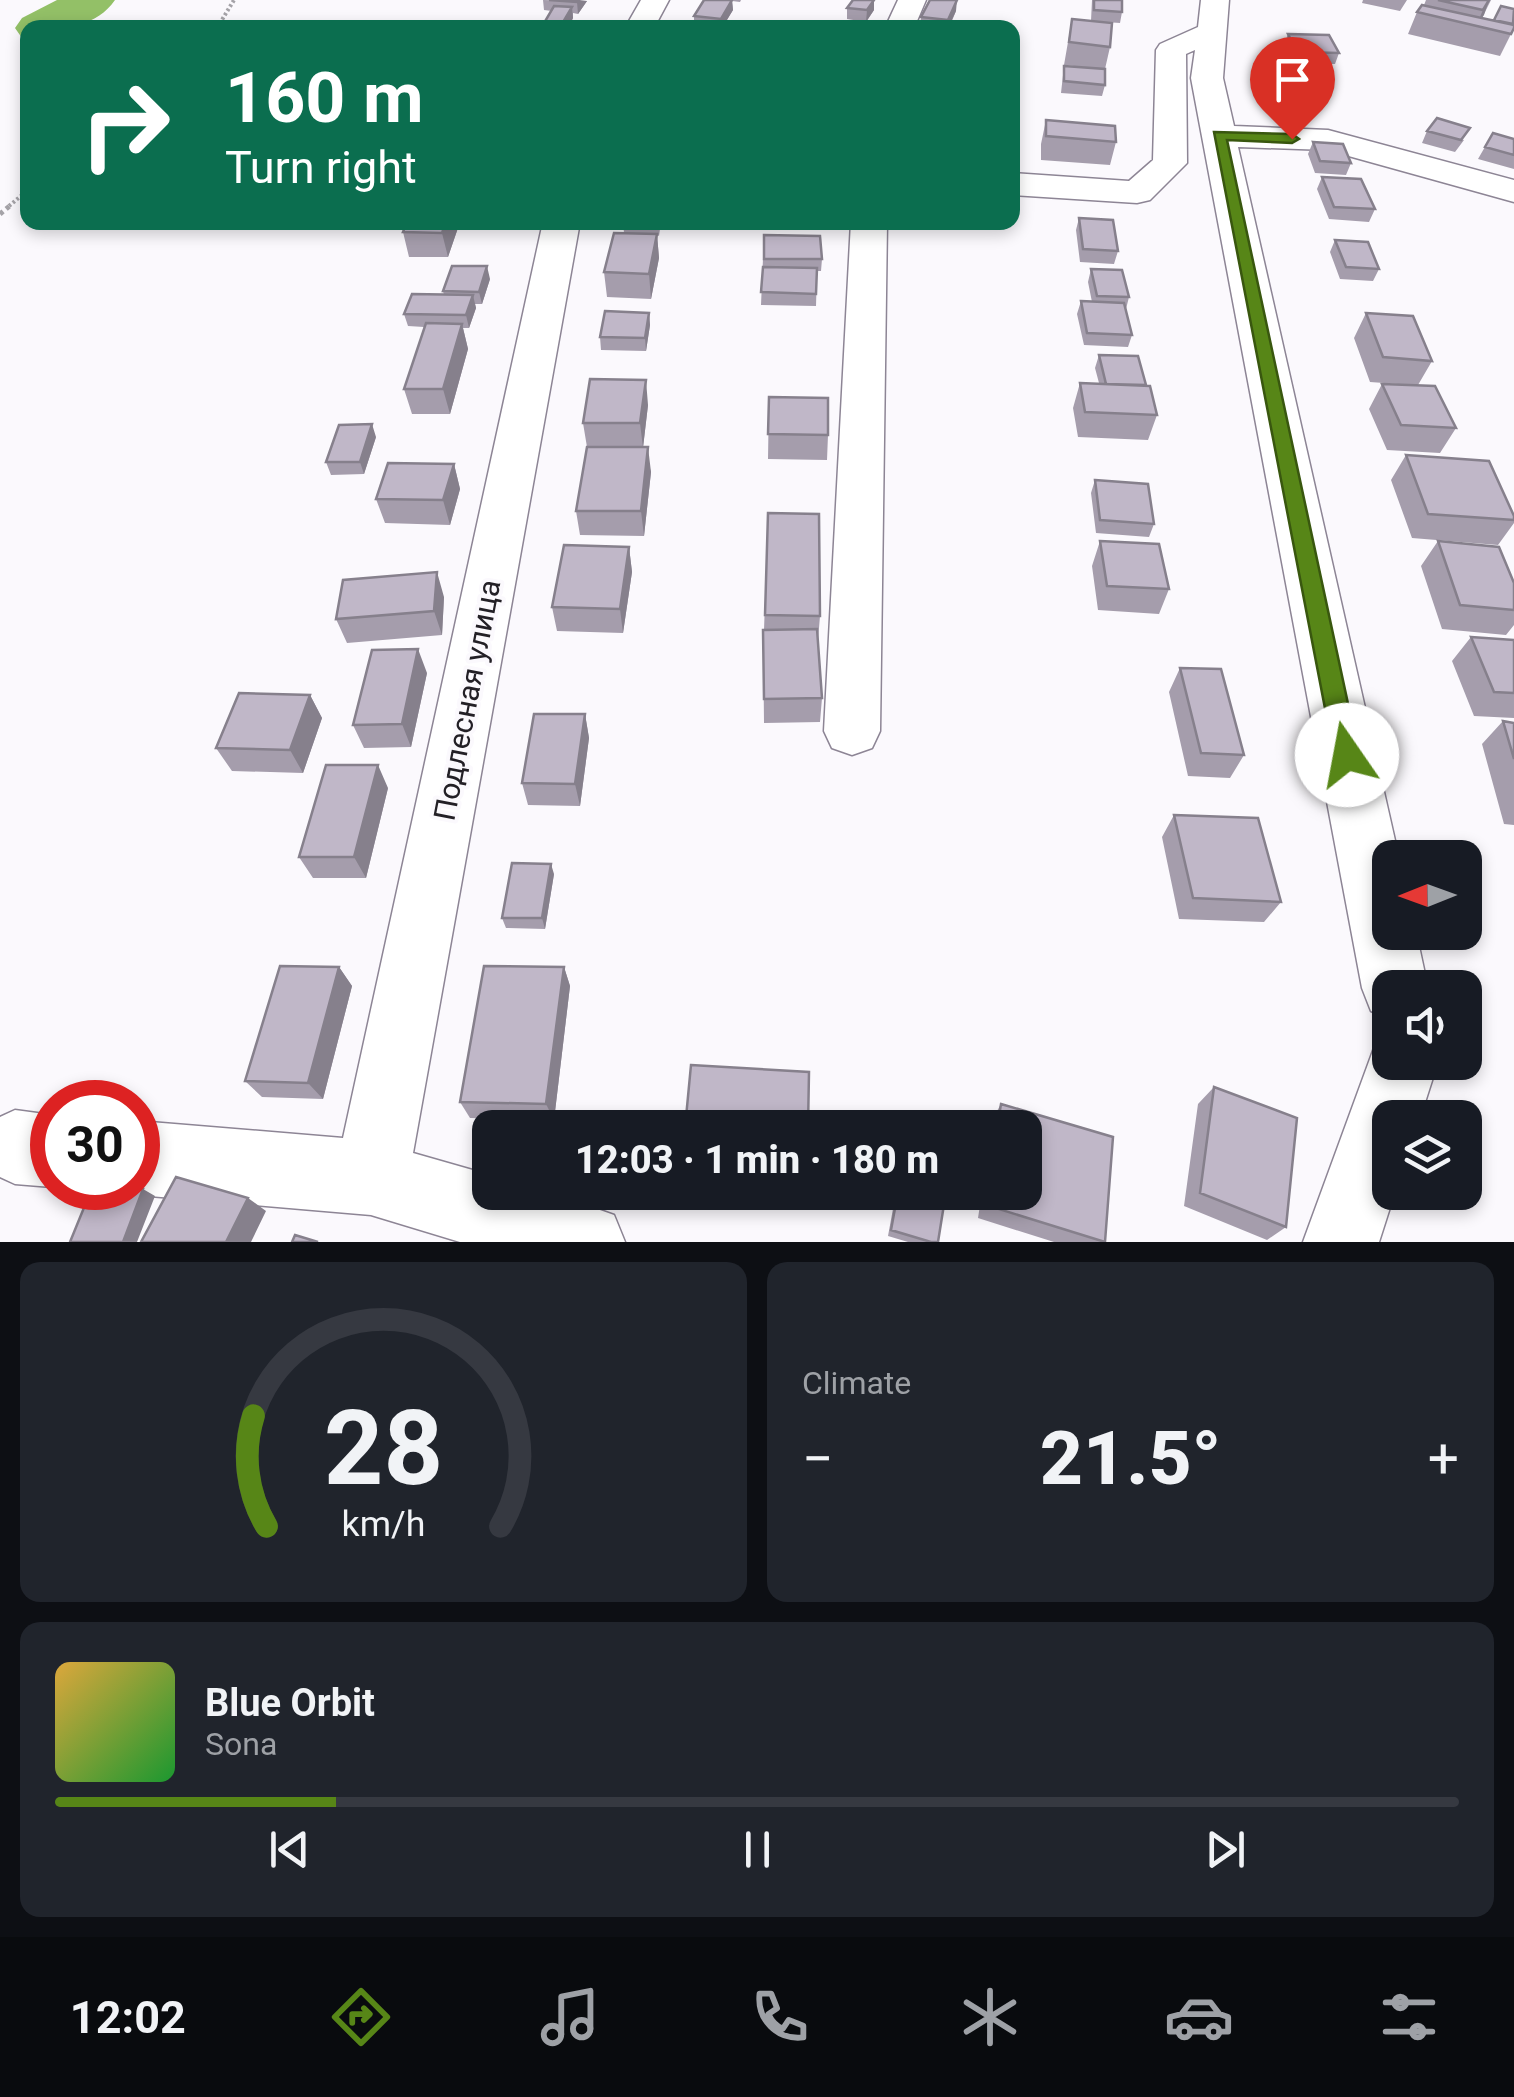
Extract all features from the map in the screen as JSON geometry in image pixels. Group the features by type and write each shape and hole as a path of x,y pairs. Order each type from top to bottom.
{"street":[{"path":"1214,16 1207,78 1391,970"},
{"path":"1020,185 1137,192 1170,163 1171,50 1214,16"},
{"path":"1219,136 1328,140 1514,191"},
{"name":"Подлесная улица","path":"372,1178 560,230"},
{"path":"852,731 869,230"},
{"path":"1341,1242 1397,1080"},
{"path":"160,1160 372,1178 587,1242"}],"path":[{"path":"0,214 20,197"}],"building":[{"path":"704,0 732,0 721,19 694,16"},
{"path":"853,0 874,0 867,10 847,8"},
{"path":"930,0 957,0 948,20 921,17"},
{"path":"1094,0 1122,0 1122,12 1094,10"},
{"path":"1438,0 1489,0 1483,10"},
{"path":"1422,5 1514,28 1511,34 1417,12"},
{"path":"554,6 572,7 564,20 546,20"},
{"path":"1501,6 1514,9 1513,24 1494,20"},
{"path":"1072,19 1112,23 1110,47 1069,42"},
{"path":"1288,34 1329,35 1339,53 1297,52"},
{"path":"1064,66 1105,69 1105,85 1064,81"},
{"path":"1294,68 1321,71 1324,89 1297,86"},
{"path":"1437,118 1470,128 1461,140 1427,131"},
{"path":"1046,120 1115,126 1116,142 1046,136"},
{"path":"1493,133 1514,139 1514,155 1485,147"},
{"path":"1313,142 1343,144 1351,163 1320,161"},
{"path":"1322,177 1361,179 1375,209 1334,207"},
{"path":"1079,218 1113,220 1118,251 1083,249"},
{"path":"404,230 443,230 442,233"},
{"path":"614,233 657,234 649,274 604,272"},
{"path":"764,235 820,236 822,259 764,259"},
{"path":"1335,240 1368,242 1379,269 1346,267"},
{"path":"452,266 487,266 479,292 443,291"},
{"path":"763,267 817,268 816,294 761,292"},
{"path":"1091,269 1122,270 1129,297 1097,296"},
{"path":"412,294 473,295 466,315 404,314"},
{"path":"1081,301 1124,303 1132,335 1087,333"},
{"path":"605,311 649,313 645,338 600,337"},
{"path":"1366,313 1413,316 1432,361 1383,357"},
{"path":"426,323 462,324 443,389 404,389"},
{"path":"1099,355 1138,356 1146,385 1106,384"},
{"path":"590,379 646,380 640,423 583,423"},
{"path":"1080,383 1150,386 1157,415 1085,412"},
{"path":"1382,384 1435,386 1456,428 1401,425"},
{"path":"769,397 828,398 828,435 768,434"},
{"path":"372,424 360,462 326,462 339,425"},
{"path":"587,447 648,447 641,511 576,511"},
{"path":"1406,455 1489,461 1514,520 1428,514"},
{"path":"388,463 454,464 443,500 376,499"},
{"path":"1095,480 1148,484 1154,524 1100,520"},
{"path":"768,513 819,514 820,616 765,615"},
{"path":"1100,541 1159,544 1169,589 1107,586"},
{"path":"1438,541 1499,547 1514,583 1514,610 1460,605"},
{"path":"564,545 629,547 620,609 552,607"},
{"path":"437,572 434,611 336,619 343,580"},
{"path":"817,629 822,698 764,699 763,630"},
{"path":"1471,637 1514,640 1514,693 1494,692"},
{"path":"418,649 402,724 353,725 372,650"},
{"path":"1180,668 1221,669 1244,755 1201,753"},
{"path":"239,693 310,695 290,750 216,748"},
{"path":"534,714 585,714 575,784 522,783"},
{"path":"1503,721 1514,723 1514,759"},
{"path":"326,765 378,765 354,857 299,857"},
{"path":"1174,815 1258,818 1281,902 1193,898"},
{"path":"512,863 551,864 542,918 502,918"},
{"path":"280,966 339,967 308,1083 245,1081"},
{"path":"484,966 564,967 546,1104 460,1102"},
{"path":"691,1065 809,1072 808,1110 687,1110"},
{"path":"1214,1087 1297,1118 1286,1227 1200,1193"},
{"path":"1001,1104 1021,1110 1000,1110"},
{"path":"1042,1116 1113,1137 1105,1242 1002,1210 1042,1210"},
{"path":"176,1177 248,1198 226,1242 141,1242"},
{"path":"83,1210 135,1210 123,1242 70,1242"},
{"path":"895,1210 943,1210 938,1242 891,1230"},
{"path":"295,1235 318,1242 292,1242"}],"waterway":[{"path":"54,20 92,0"}],"route":[{"path":"1292,139 1219,136 1347,755"}]}
